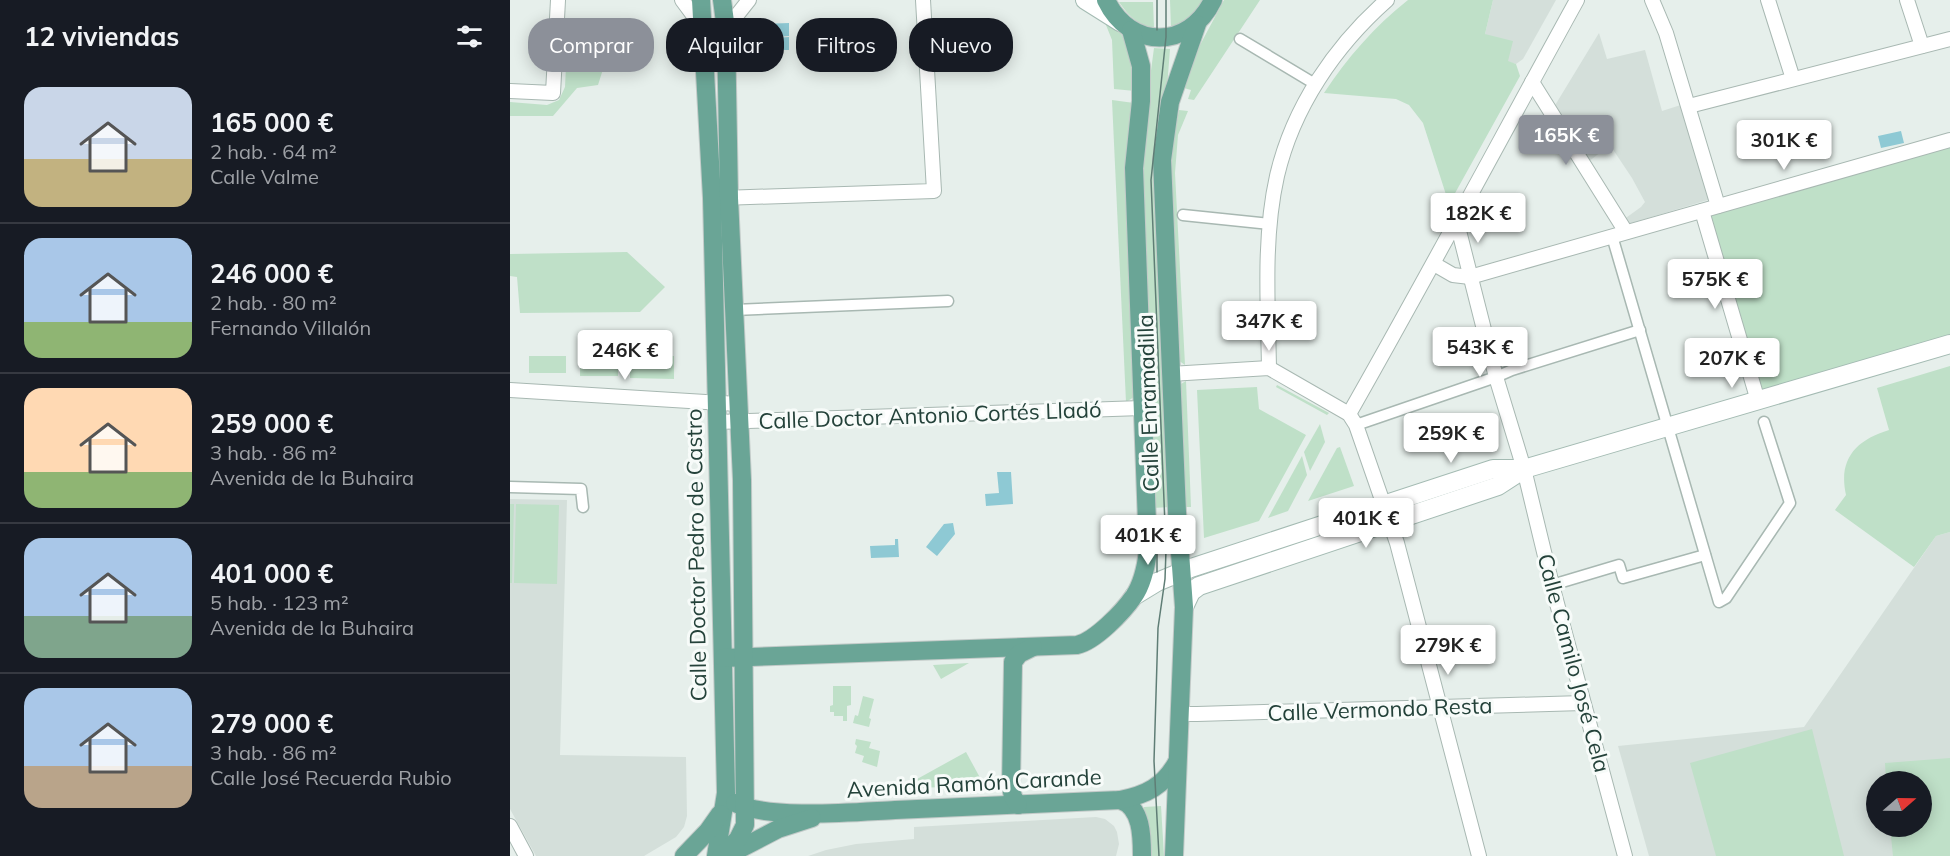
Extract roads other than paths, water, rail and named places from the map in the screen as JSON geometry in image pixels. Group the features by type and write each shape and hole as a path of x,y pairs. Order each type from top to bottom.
{"main road":[{"name":"Calle Doctor Pedro de Castro","path":"701,0 702,18"},
{"name":"Calle Doctor Pedro de Castro","path":"722,0 724,18"},
{"path":"1085,0 1144,36 1166,38 1183,33 1197,24"},
{"name":"Calle Enramadilla","path":"1106,0 1112,12 1126,26 1141,66 1141,101 1134,168 1148,551 1144,574 1134,596"},
{"name":"Calle Enramadilla","path":"1174,856 1184,607 1177,520 1162,159 1170,102 1197,24 1213,0"},
{"name":"Calle Doctor Pedro de Castro","path":"707,72 734,310 742,480 746,825 738,839 721,856"},
{"name":"Calle Doctor Pedro de Castro","path":"716,856 724,802 717,402 724,72"},
{"path":"1184,607 1191,592 1199,586 1387,514 1493,469 1524,469 1950,344"},
{"path":"723,658 1083,644 1111,621 1134,596 1148,586 1182,572 1387,514"},
{"path":"1018,805 1011,787 1013,662 1019,654 1035,647"},
{"name":"Avenida Ramón Carande","path":"746,808 774,812 830,813 1120,800 1138,796 1155,788 1166,778 1178,761"},
{"path":"1120,800 1131,807 1138,819 1142,856"},
{"path":"684,856 708,831 724,802 735,803 746,808"},
{"name":"Avenida Ramón Carande","path":"726,856 778,829 830,813"}],"street":[{"path":"510,91 553,93 558,0"},
{"path":"682,0 695,18"},
{"path":"735,18 749,0"},
{"path":"720,198 934,191 923,0"},
{"path":"1269,368 1267,291 1270,224 1277,176 1292,130 1315,84 1341,47 1387,0"},
{"path":"1353,419 1456,219 1577,0"},
{"path":"1652,0 1666,33 1718,206"},
{"path":"1768,0 1793,79"},
{"path":"1907,0 1922,46"},
{"path":"1240,39 1315,84"},
{"path":"1689,106 1950,39"},
{"path":"1532,82 1619,234 1640,330 1719,602 1726,598 1790,503 1764,422"},
{"path":"1434,264 1453,275 1470,277 1950,140"},
{"path":"1702,211 1758,401"},
{"path":"1183,215 1270,224"},
{"name":"Calle Camilo José Cela","path":"1456,219 1496,377 1524,469 1552,585 1625,856"},
{"path":"734,310 948,301"},
{"path":"1353,419 1496,377 1640,330"},
{"path":"1170,374 1269,368 1353,419 1387,514 1479,856"},
{"path":"510,390 717,402 739,413"},
{"name":"Calle Doctor Antonio Cortés Lladó","path":"717,422 739,413 1142,408"},
{"path":"510,487 581,489 583,507"},
{"path":"1552,585 1618,565 1623,578 1705,555"},
{"name":"Calle Vermondo Resta","path":"1178,719 1186,714 1583,703"},
{"path":"510,826 526,856"}],"water":[{"path":"784,23 789,23 789,36 784,36"},
{"path":"784,37 789,37 789,50 784,50"},
{"path":"1901,131 1904,143 1881,148 1878,136"},
{"path":"997,472 1011,472 1013,504 986,506 985,494 999,493"},
{"path":"953,523 955,534 937,556 926,547 944,524"},
{"path":"895,539 898,539 899,557 871,558 870,546 895,545"}],"tram line":[{"path":"1157,0 1157,30"},
{"path":"1159,856 1154,761 1158,628 1165,579 1166,550 1151,180 1166,37 1166,0"},
{"path":"1157,530 1157,572"}]}
